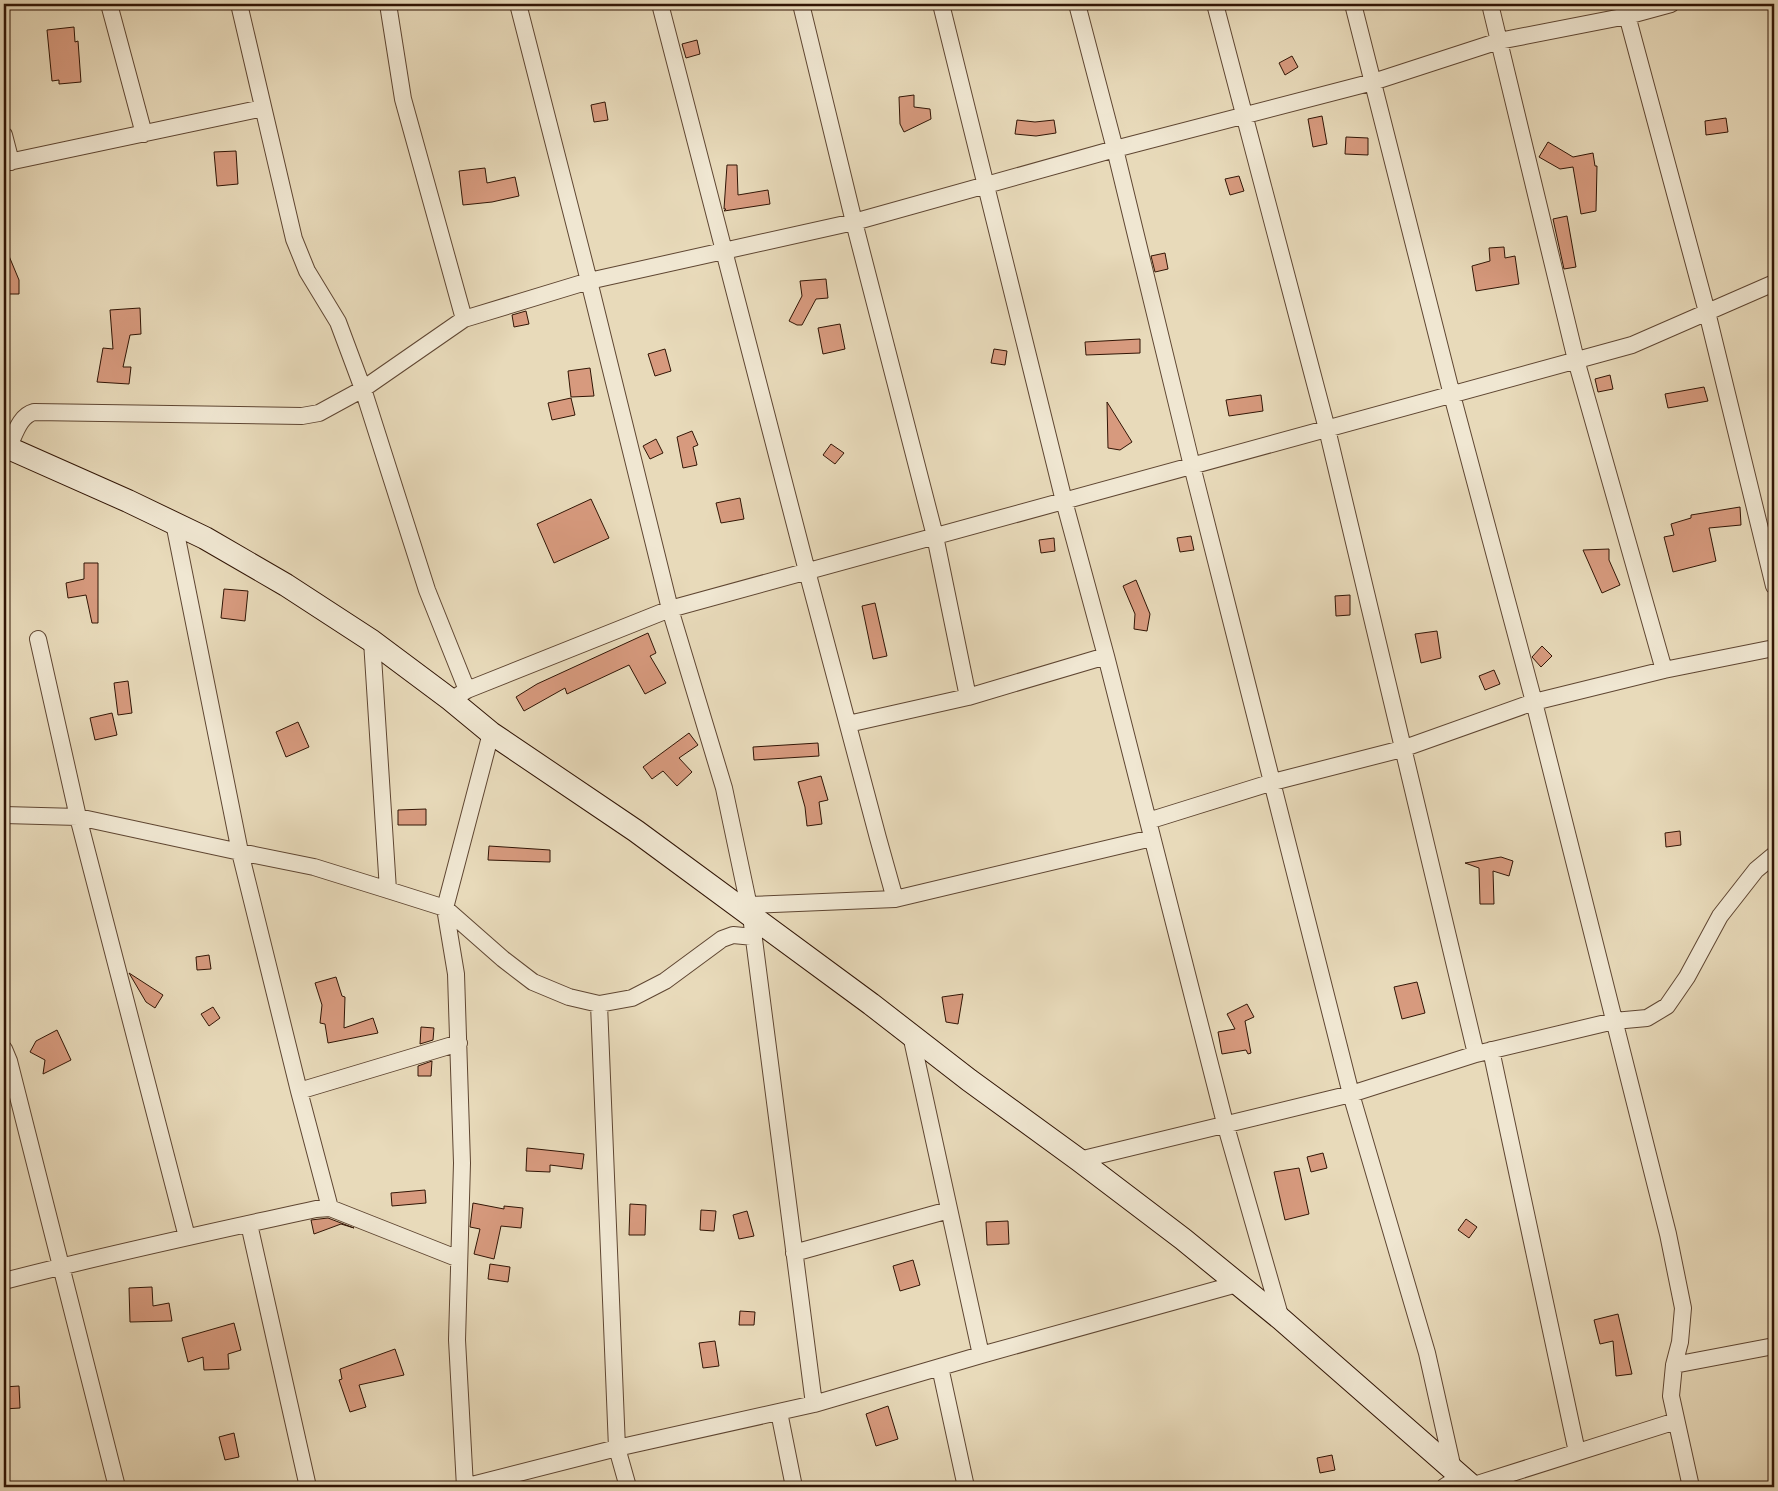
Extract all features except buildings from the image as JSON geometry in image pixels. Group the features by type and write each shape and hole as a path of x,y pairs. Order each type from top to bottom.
{"main road":[{"path":"6,447 204,538 286,585 459,695 491,733 636,831 751,920 1080,1160 1281,1319 1460,1481"}],"street":[{"path":"109,4 144,134"},
{"path":"239,4 294,239 308,270 338,322 363,389 459,695 670,609 1632,345 1774,283"},
{"path":"389,4 403,99 464,319"},
{"path":"518,4 670,609 724,788 751,920 814,1404"},
{"path":"660,4 807,571 895,899"},
{"path":"801,4 854,222 935,536 968,697"},
{"path":"941,4 1064,501 1106,656 1225,1123 1281,1319"},
{"path":"1076,4 1116,150 1192,466 1352,1094 1427,1353 1460,1481 1578,1452 1676,1422"},
{"path":"1215,4 1327,429 1402,749 1484,1052 1578,1452"},
{"path":"1354,4 1452,394 1534,702 1668,1234 1683,1308 1680,1342 1674,1365 1671,1396 1691,1487"},
{"path":"1490,4 1576,360 1664,670"},
{"path":"6,447 23,418 27,414 34,412 302,416 319,413 363,389 464,319 589,281 854,222 1373,82 1499,41 1626,10 1671,4"},
{"path":"1626,10 1707,312 1774,586"},
{"path":"4,135 8,163 263,108"},
{"path":"174,523 240,852 298,1091 330,1208"},
{"path":"38,639 78,817 188,1237"},
{"path":"372,641 388,890"},
{"path":"1148,821 1273,782 1402,749 1534,702 1664,670 1774,648"},
{"path":"848,724 968,697 1106,656"},
{"path":"491,733 446,908 456,974 459,1043 462,1163 457,1340 465,1487 616,1448 814,1404 981,1354 1237,1284"},
{"path":"4,815 78,817 314,866 446,908 503,959 533,982 569,997 599,1004 632,998 665,981 722,939 733,935 751,920 895,899 1152,838"},
{"path":"1080,1160 1225,1123 1352,1094 1484,1052 1614,1021 1647,1018 1667,1006 1687,977 1720,916 1756,870 1774,854"},
{"path":"599,1004 616,1448 628,1487"},
{"path":"911,1035 981,1354"},
{"path":"298,1091 459,1043"},
{"path":"4,1049 9,1061 117,1487"},
{"path":"4,1281 188,1237 316,1209 330,1208 459,1259"},
{"path":"794,1253 950,1210"},
{"path":"249,1224 308,1487"},
{"path":"1674,1365 1774,1346"},
{"path":"940,1367 966,1487"},
{"path":"779,1412 794,1487"}]}
